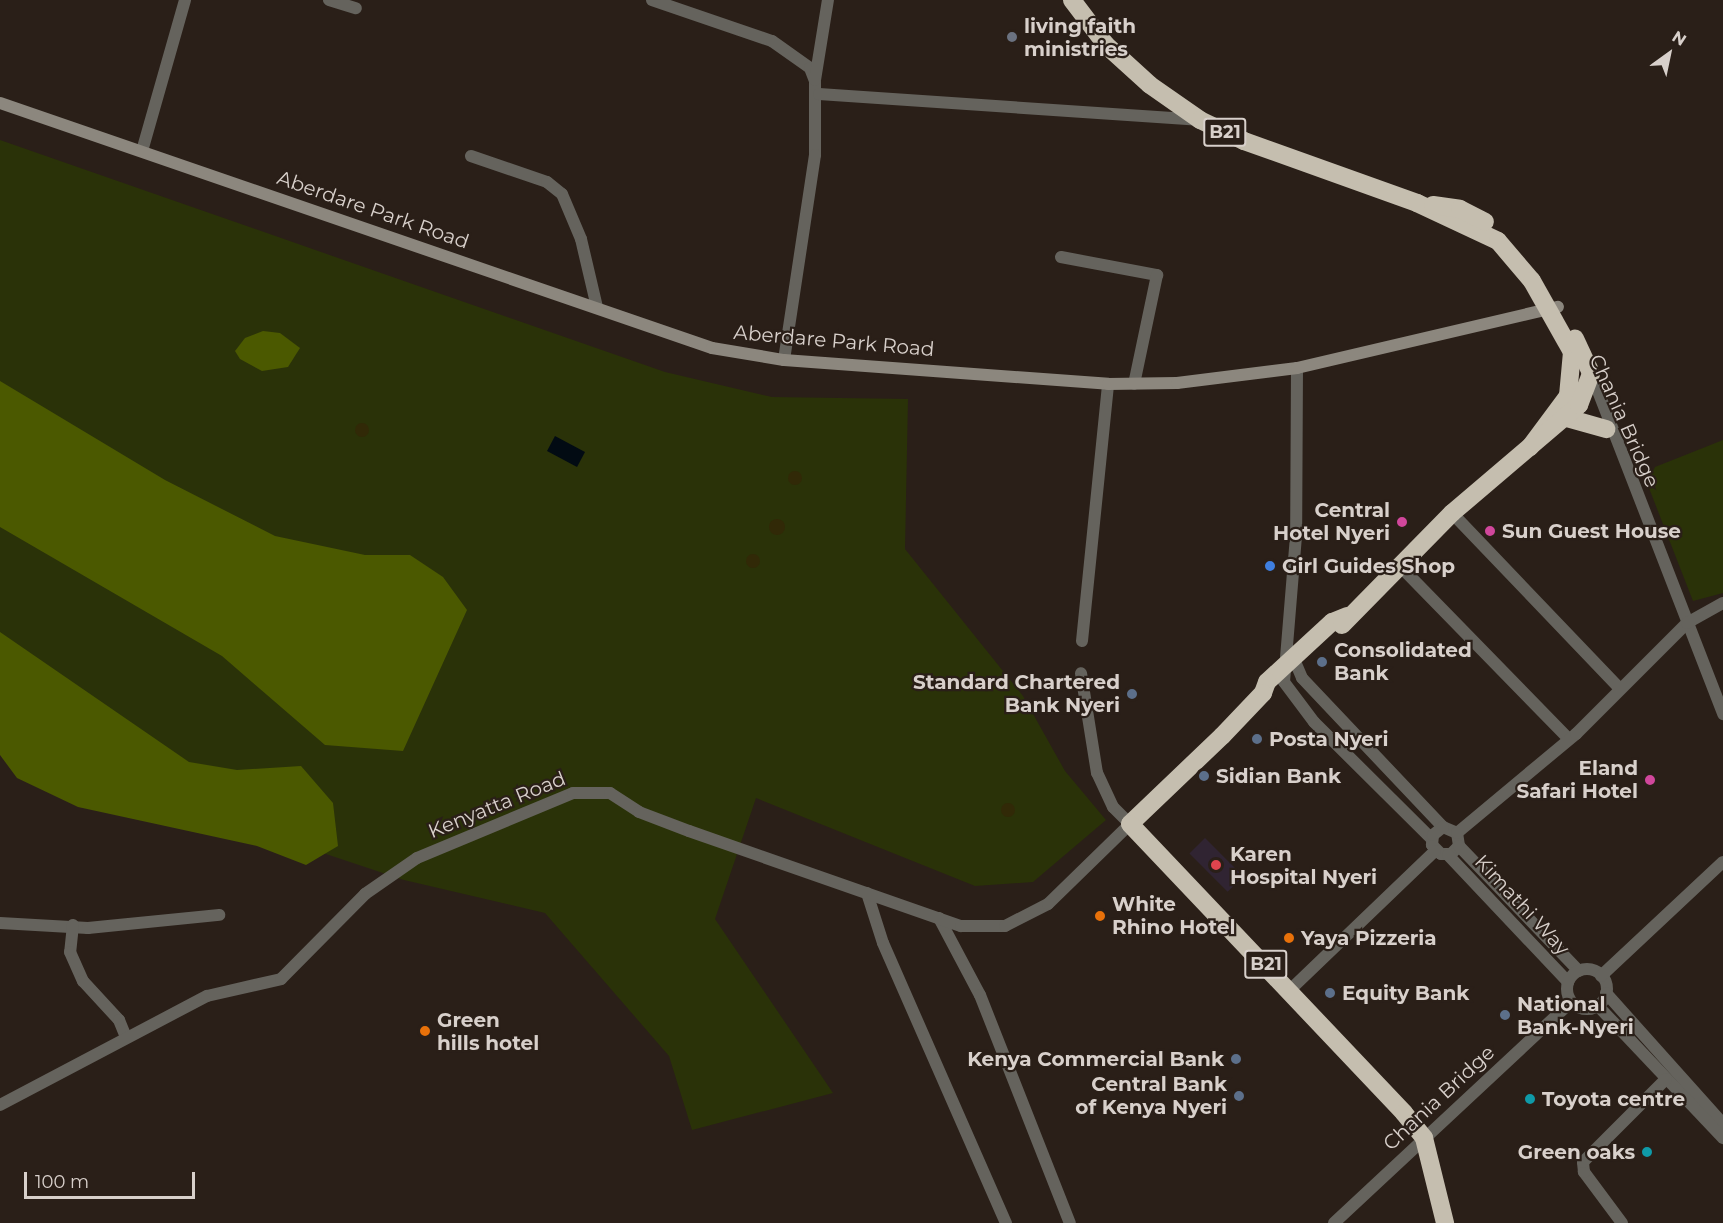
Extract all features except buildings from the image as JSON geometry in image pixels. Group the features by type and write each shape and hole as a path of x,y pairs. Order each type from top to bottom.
{"highway":[{"name":"B21","path":"1072,0 1106,45 1150,86 1200,120 1244,141 1418,203 1498,241 1550,302 1589,379"},
{"name":"B21","path":"1550,302 1572,352"},
{"path":"1530,447 1568,396 1572,352"},
{"path":"1130,824 1222,735 1332,622 1347,616 1452,513 1567,418 1589,379"},
{"path":"1567,418 1606,429"},
{"name":"B21","path":"1130,824 1291,989 1424,1138 1445,1223"}],"street":[{"path":"142,151 184,0"},
{"path":"329,0 356,8"},
{"path":"652,0 772,41 810,68 815,81 819,94 815,155 784,360"},
{"path":"815,81 828,0"},
{"path":"819,94 1200,120"},
{"name":"Aberdare Park Road","path":"0,103 712,348 784,360 1134,384 1298,368 1413,344 1550,302"},
{"path":"471,156 547,182 562,194 581,240 597,307"},
{"path":"1061,257 1157,275 1134,384"},
{"name":"Chania Bridge","path":"1572,352 1589,379 1723,714"},
{"path":"1298,368 1289,664 1314,722 1433,845 1448,855 1459,846 1457,833"},
{"name":"Chania Bridge","path":"1589,379 1606,429 1640,506"},
{"path":"1082,640 1108,384"},
{"path":"1452,513 1620,689"},
{"path":"1399,566 1569,740"},
{"path":"1457,833 1569,740 1687,623 1723,603"},
{"path":"1289,664 1443,827 1457,833"},
{"path":"1081,672 1097,773 1108,799 1130,824"},
{"name":"Kenyatta Road","path":"0,1106 88,1061 125,1035 232,986 281,980 365,894 417,858 573,793 610,793 639,812 939,918 987,929 1018,921 1048,904 1130,824"},
{"path":"1291,989 1433,845 1443,827"},
{"name":"Kimathi Way","path":"1459,846 1579,970"},
{"name":"Kimathi Way","path":"1448,855 1568,982"},
{"path":"1601,976 1723,862"},
{"path":"867,893 883,943 1006,1223"},
{"path":"0,922 73,925 180,922 219,915"},
{"path":"939,918 985,1005 1070,1223"},
{"path":"73,925 70,952 83,981 119,1020 125,1035"},
{"path":"1601,976 1579,970 1568,982 1571,1002 1587,1010 1598,1006 1606,993"},
{"path":"1601,976 1606,993 1723,1124"},
{"name":"Chania Bridge","path":"1334,1223 1571,1002"},
{"path":"1598,1006 1723,1138"},
{"path":"1622,1223 1584,1172 1583,1162 1666,1078"}],"shaded area":[{"path":"555,436 585,452 577,467 547,451"},
{"name":"Karen Hospital Nyeri","path":"1205,838 1243,876 1228,892 1189,854"}],"green space":[{"path":"0,140 665,372 772,397 908,399 905,549 1023,696 1065,771 1106,820 1033,882 975,886 756,798 715,919 833,1093 692,1130 669,1056 545,913 404,880 0,745"},
{"path":"263,331 280,333 300,348 288,367 262,371 240,359 235,351 245,338"},
{"path":"0,381 165,480 275,536 365,555 410,555 443,577 467,610 403,751 325,745 222,656 0,527"},
{"path":"1723,440 1723,593 1693,601 1647,483 1655,467"},
{"path":"0,632 189,762 237,770 301,766 333,803 338,846 306,865 257,846 78,807 17,778 0,755"}],"sand":[{"path":"359,423 365,423 369,430 365,437 359,437 355,433 355,427"},
{"path":"795,471 800,473 802,478 800,483 795,485 790,483 788,478 790,473"},
{"path":"777,519 783,521 785,527 783,533 777,535 771,533 769,527 771,521"},
{"path":"753,554 758,556 760,561 758,566 753,568 748,566 746,561 748,556"},
{"path":"1008,803 1013,805 1015,810 1013,815 1008,817 1003,815 1001,810 1003,805"}],"place":[{"name":"living faith ministries","path":"1012,37"},
{"name":"Central Hotel Nyeri","path":"1402,522"},
{"name":"Sun Guest House","path":"1490,531"},
{"name":"Girl Guides Shop","path":"1270,566"},
{"name":"Consolidated Bank","path":"1322,662"},
{"name":"Standard Chartered Bank Nyeri","path":"1132,694"},
{"name":"Posta Nyeri","path":"1257,739"},
{"name":"Sidian Bank","path":"1204,776"},
{"name":"Eland Safari Hotel","path":"1650,780"},
{"name":"Karen Hospital Nyeri","path":"1216,865"},
{"name":"White Rhino Hotel","path":"1100,916"},
{"name":"Yaya Pizzeria","path":"1289,938"},
{"name":"Equity Bank","path":"1330,993"},
{"name":"National Bank-Nyeri","path":"1505,1015"},
{"name":"Green hills hotel","path":"425,1031"},
{"name":"Kenya Commercial Bank","path":"1236,1059"},
{"name":"Central Bank of Kenya Nyeri","path":"1239,1096"},
{"name":"Toyota centre","path":"1530,1099"},
{"name":"Green oaks","path":"1647,1152"}]}
